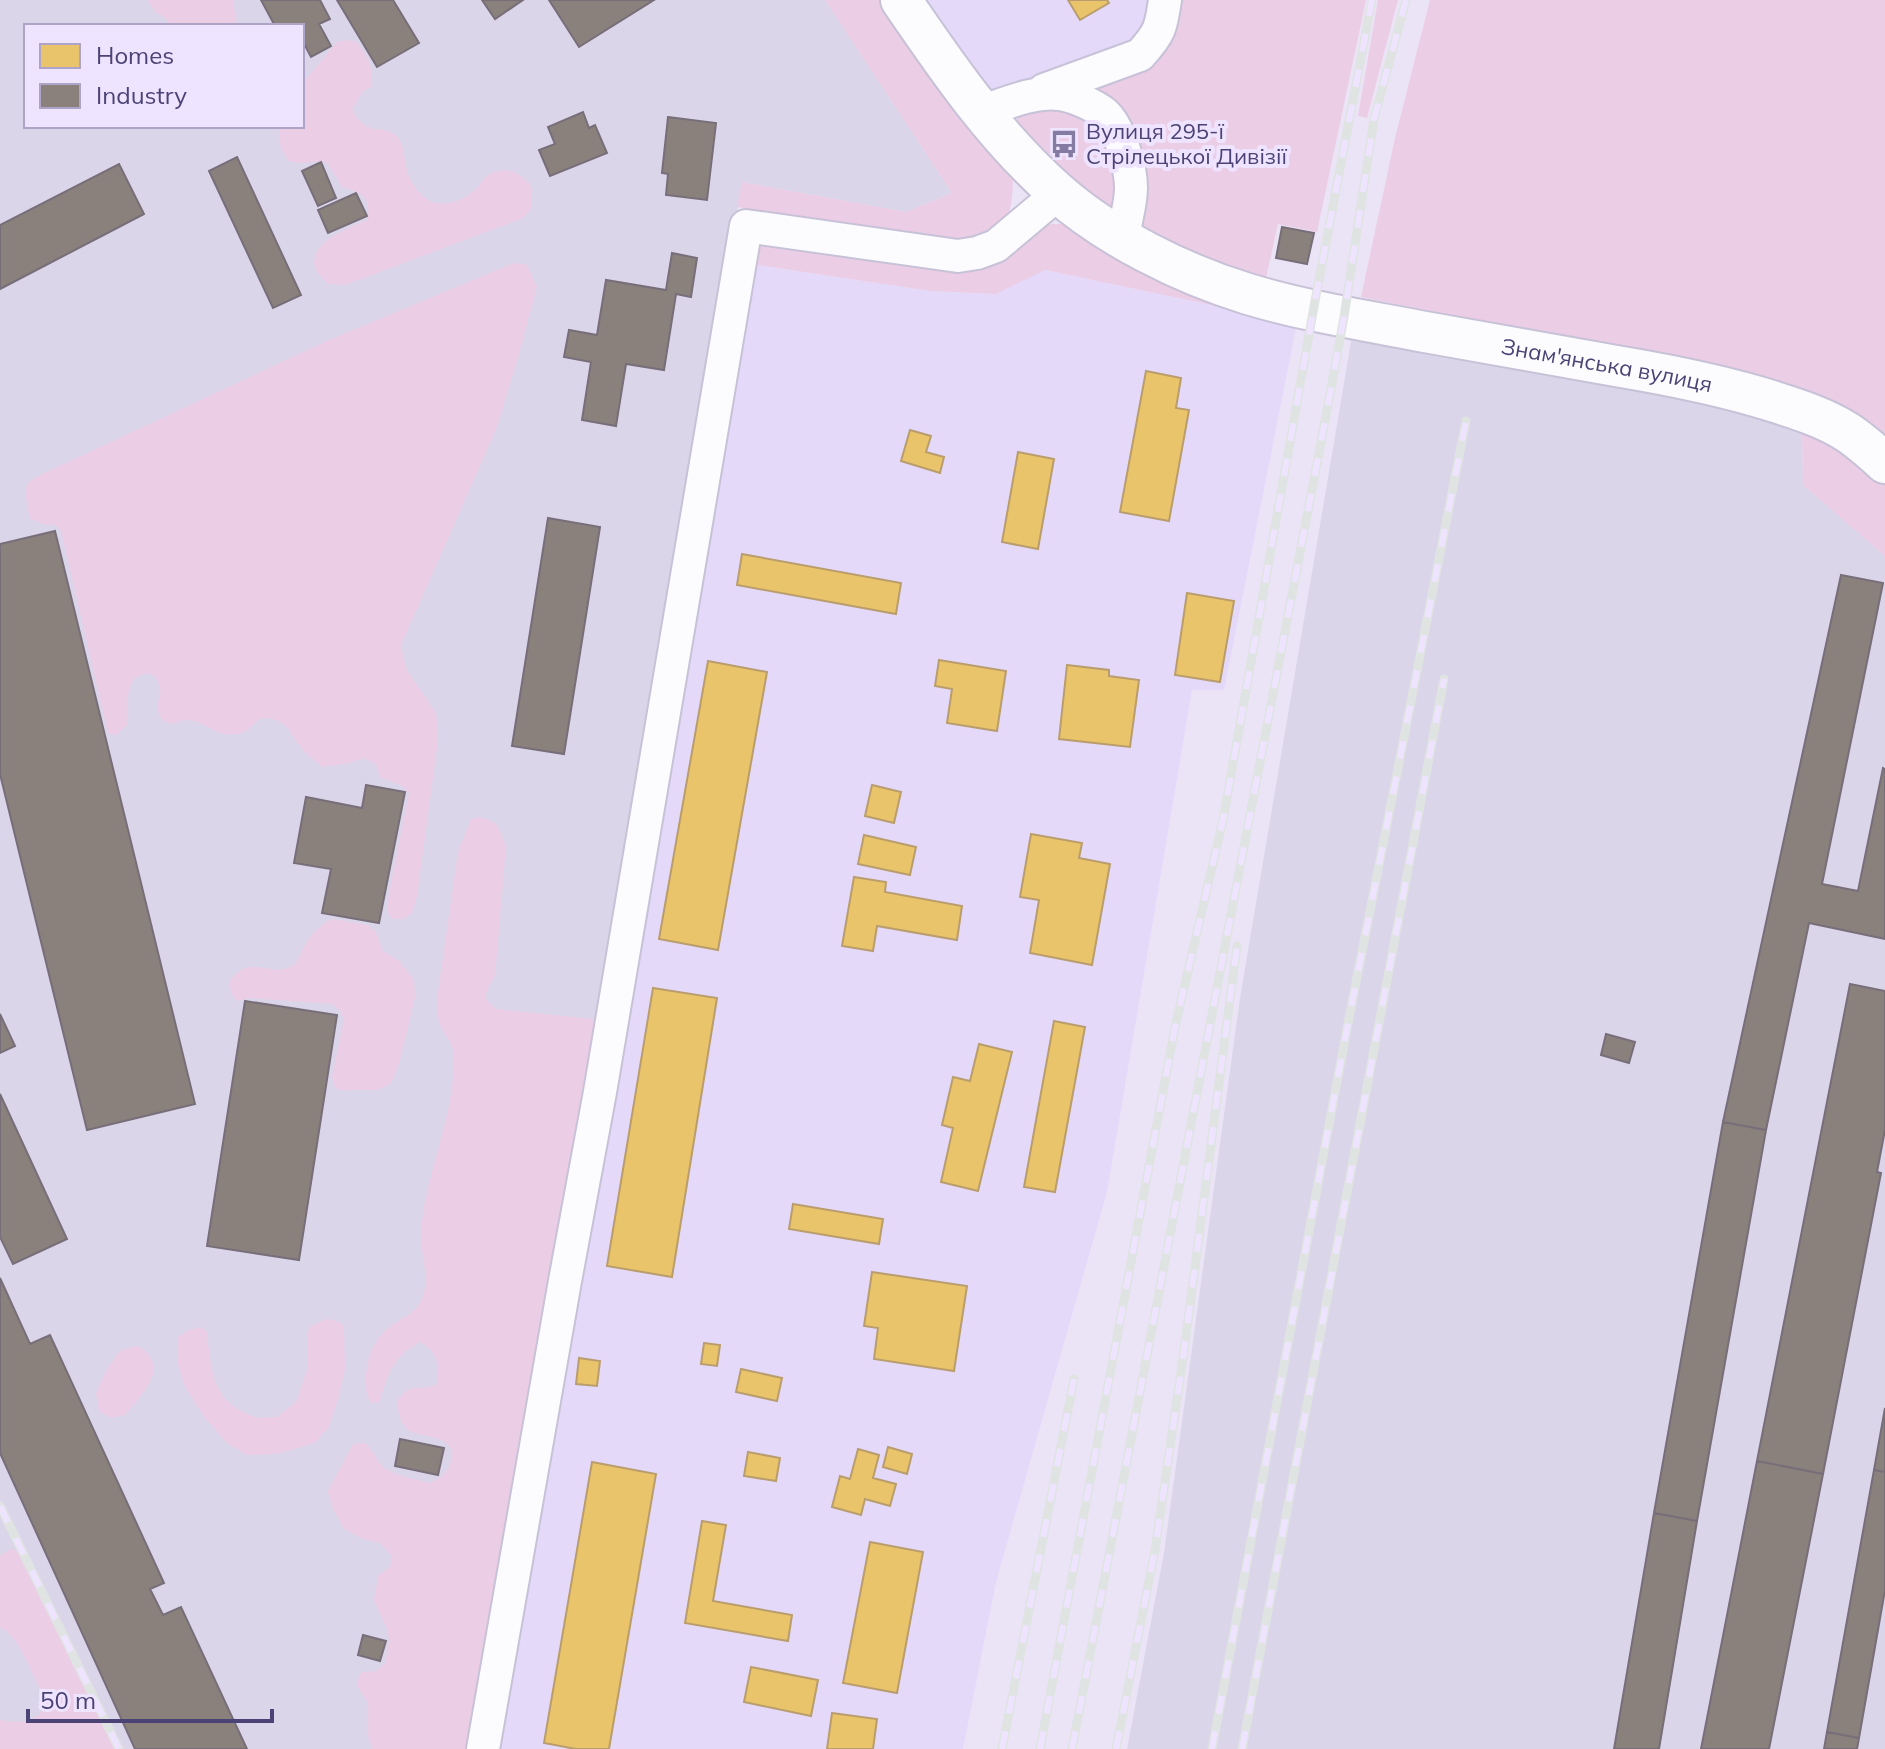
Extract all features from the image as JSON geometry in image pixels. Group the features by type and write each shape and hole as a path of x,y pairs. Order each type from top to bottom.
{"street":[{"name":"Знам'янська вулиця","path":"901,0 980,112 1029,166 1090,218 1154,255 1248,294 1314,310 1692,379 1755,396 1813,414 1847,432 1885,463"},
{"path":"980,112 1140,55 1161,28 1165,0"},
{"path":"1026,96 1057,93 1073,96 1105,114 1129,164 1131,190 1123,238"},
{"path":"483,1749 600,1092 746,226 958,256 996,246 1059,193"}],"shaded area":[{"path":"0,0 825,0 952,193 906,212 742,182 471,1749 0,1749"},
{"path":"148,0 233,0 237,24 168,24 166,18 155,12"},
{"path":"825,0 887,0 1013,176 1008,216 996,229 959,243 737,207 742,182 906,212 952,193"},
{"path":"919,0 1156,0 1146,38 997,93 982,86"},
{"path":"1171,0 1366,0 1317,232 1278,224 1266,278 1161,243 1099,204 1064,175 1019,128 1017,119 1020,110 1101,79"},
{"path":"1378,0 1398,0 1367,118 1358,116"},
{"path":"1430,0 1885,0 1885,444 1696,365 1361,297 1395,138"},
{"path":"337,42 357,42 371,68 371,87 363,91 352,109 364,125 386,130 397,137 409,175 422,195 437,203 458,200 471,194 488,175 506,170 522,177 531,186 531,209 523,218 345,285 328,284 316,269 314,260 317,252 340,232 367,220 368,206 359,193 342,187 324,161 289,161 280,144 279,131 280,128 304,128 304,82"},
{"path":"1052,224 1072,224 1297,323 1045,270 996,294 930,291 750,264 756,251 764,244 956,265"},
{"path":"514,263 527,265 537,287 518,357 497,427 401,645 406,669 436,713 438,740 417,896 412,913 404,919 393,919 387,912 387,904 409,793 399,784 380,777 376,764 363,758 322,767 277,720 262,718 244,732 230,735 192,720 173,724 166,722 158,710 158,682 150,674 137,677 130,688 127,725 116,735 108,733 61,531 56,526 30,519 25,494 27,484 36,477 327,341"},
{"path":"749,264 930,291 996,294 1044,270 1297,323 1224,690 1192,690 1107,1192 996,1582 963,1749 499,1749 533,1558"},
{"path":"1352,336 1752,412 1802,429 1803,485 1885,556 1885,1749 1127,1749 1164,1553 1240,998"},
{"path":"1802,429 1838,445 1885,481 1885,556 1803,485"},
{"path":"480,817 495,824 506,846 495,976 486,1000 496,1009 592,1019 600,1029 482,1749 373,1749 368,1737 367,1701 357,1686 362,1672 376,1671 385,1663 388,1631 374,1601 378,1576 390,1567 392,1556 380,1543 363,1539 344,1529 332,1507 328,1491 353,1444 365,1443 381,1465 391,1472 431,1483 441,1477 451,1460 448,1445 442,1440 409,1431 399,1414 397,1401 407,1391 437,1385 436,1360 431,1350 420,1342 404,1353 389,1374 380,1402 371,1403 366,1381 370,1355 378,1339 415,1309 424,1293 426,1278 421,1232 424,1209 451,1096 453,1073 452,1048 438,1016 438,993 458,852 471,819"},
{"path":"332,919 368,925 375,931 383,951 399,961 414,980 415,998 399,1064 391,1083 378,1090 340,1090 335,1087 332,1077 344,1019 332,1004 249,998 237,1001 231,993 229,982 245,968 276,970 292,966 313,933"},
{"path":"327,1319 340,1322 344,1327 345,1369 328,1428 315,1443 277,1454 247,1455 227,1443 205,1418 185,1387 177,1362 177,1338 188,1330 201,1327 207,1332 212,1371 228,1402 255,1417 277,1417 296,1402 307,1370 310,1327"},
{"path":"137,1346 148,1353 153,1362 151,1380 125,1415 111,1418 99,1411 96,1393 120,1351"},
{"path":"11,1549 21,1553 117,1749 0,1749 0,1720 17,1722 32,1719 42,1710 43,1702 21,1650 0,1627 0,1556"}],"building: Homes":[{"path":"1068,0 1107,0 1109,3 1080,20"},
{"path":"1146,371 1181,378 1176,408 1189,410 1169,521 1120,512"},
{"path":"910,430 931,436 926,452 944,457 940,473 901,461"},
{"path":"1018,452 1054,459 1038,549 1002,542"},
{"path":"742,554 901,583 896,614 737,585"},
{"path":"1187,593 1234,601 1220,682 1175,675"},
{"path":"939,660 1006,671 997,731 947,723 952,689 935,686"},
{"path":"708,661 767,672 718,950 659,939"},
{"path":"1067,665 1109,670 1109,676 1139,680 1130,747 1059,739"},
{"path":"872,785 901,792 894,823 865,816"},
{"path":"1031,834 1082,843 1079,858 1110,864 1092,965 1030,953 1039,900 1020,897"},
{"path":"864,835 916,847 910,875 858,864"},
{"path":"854,877 886,882 885,892 962,906 957,940 877,926 873,951 842,946"},
{"path":"653,988 717,998 672,1277 607,1266"},
{"path":"1054,1021 1085,1027 1055,1192 1024,1187"},
{"path":"979,1044 1012,1052 978,1191 941,1182 953,1128 942,1125 953,1077 970,1081"},
{"path":"793,1204 883,1219 879,1244 789,1229"},
{"path":"872,1272 967,1286 954,1371 874,1359 878,1328 864,1326"},
{"path":"704,1343 720,1345 717,1366 701,1364"},
{"path":"579,1358 600,1361 597,1386 576,1384"},
{"path":"741,1369 782,1378 777,1401 736,1392"},
{"path":"888,1447 912,1454 907,1474 883,1467"},
{"path":"858,1449 879,1455 873,1478 896,1484 890,1506 865,1499 861,1515 832,1507 840,1476 850,1479"},
{"path":"748,1452 780,1458 776,1481 744,1476"},
{"path":"592,1462 656,1474 609,1749 576,1749 544,1743"},
{"path":"702,1521 726,1525 713,1601 792,1615 788,1641 685,1623"},
{"path":"870,1542 923,1552 897,1693 843,1683"},
{"path":"751,1667 818,1680 811,1716 744,1702"},
{"path":"832,1713 877,1719 873,1749 827,1749"}],"building: Industry":[{"path":"261,0 320,0 330,19 319,24 331,46 311,57 304,44 304,24 274,24"},
{"path":"337,0 393,0 419,43 377,67"},
{"path":"482,0 523,0 495,19"},
{"path":"549,0 654,0 579,47"},
{"path":"583,112 589,128 595,125 607,153 550,176 539,150 555,144 548,127"},
{"path":"668,117 716,123 707,200 666,195 668,174 662,173"},
{"path":"237,157 301,295 273,308 209,171"},
{"path":"321,162 336,198 318,206 302,171"},
{"path":"119,164 144,214 0,289 0,225"},
{"path":"356,193 367,216 328,233 318,210"},
{"path":"1282,227 1314,233 1307,264 1276,258"},
{"path":"672,253 697,258 691,297 676,294 664,370 626,364 616,426 582,420 591,362 564,357 569,330 597,335 606,280 666,290"},
{"path":"548,518 600,527 564,754 512,746"},
{"path":"55,531 195,1104 87,1130 0,774 0,544"},
{"path":"1841,575 1883,583 1822,884 1858,891 1885,769 1885,939 1809,923 1766,1130 1723,1122"},
{"path":"366,785 405,792 379,923 322,913 331,869 294,863 306,797 362,808"},
{"path":"1850,984 1885,991 1885,1130 1877,1172 1881,1173 1823,1474 1757,1461"},
{"path":"245,1001 337,1015 299,1260 207,1246"},
{"path":"0,1014 15,1046 0,1053"},
{"path":"1606,1034 1635,1042 1629,1063 1601,1055"},
{"path":"0,1094 67,1239 13,1264 0,1237"},
{"path":"1723,1122 1766,1130 1697,1521 1654,1513"},
{"path":"0,1278 30,1344 50,1335 164,1583 150,1589 163,1615 181,1607 247,1749 135,1749 0,1453"},
{"path":"1885,1408 1885,1472 1874,1470"},
{"path":"400,1439 444,1448 438,1475 395,1466"},
{"path":"1757,1461 1823,1474 1769,1749 1701,1749"},
{"path":"1874,1470 1885,1472 1885,1590 1859,1738 1827,1732"},
{"path":"1654,1513 1697,1521 1659,1749 1614,1749"},
{"path":"363,1635 386,1641 380,1661 358,1655"},
{"path":"1827,1732 1859,1738 1857,1749 1824,1749"}],"railway":[{"path":"1040,1749 1175,1027 1223,820 1372,0"},
{"path":"1072,1749 1322,437 1374,119 1406,0"},
{"path":"1212,1749 1349,1018 1466,421"},
{"path":"1242,1749 1444,679"},
{"path":"1116,1749 1155,1550 1237,946"},
{"path":"1002,1749 1074,1379"},
{"path":"0,1506 119,1749"}],"place":[{"name":"Вулиця 295-ї Стрілецької Дивізії","path":"1064,144"}]}
